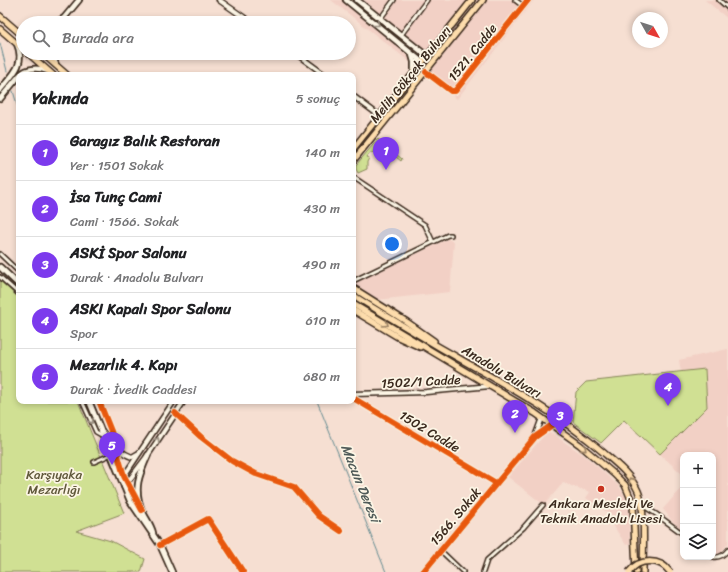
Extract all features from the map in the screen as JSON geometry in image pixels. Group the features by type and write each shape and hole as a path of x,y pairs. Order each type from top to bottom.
{"main road":[{"path":"66,16 79,0"},
{"path":"346,0 412,53 428,70"},
{"path":"357,0 434,62"},
{"name":"Melih Gökçek Bulvarı","path":"356,145 472,0"},
{"name":"Melih Gökçek Bulvarı","path":"356,157 483,0"},
{"path":"0,16 16,30"},
{"path":"0,29 16,42"},
{"path":"412,53 414,72"},
{"path":"0,99 18,68 20,60"},
{"path":"36,60 50,72"},
{"path":"50,60 64,72"},
{"path":"54,60 56,65"},
{"path":"23,72 33,69 48,72"},
{"path":"0,90 16,78"},
{"path":"0,267 16,282"},
{"path":"356,290 428,336 442,348"},
{"name":"Anadolu Bulvarı","path":"356,297 530,399 590,441 622,469 630,477 638,491 642,506 643,572"},
{"name":"Anadolu Bulvarı","path":"356,306 542,418 580,445 625,485 633,504 636,572"},
{"path":"356,312 398,337 434,352"},
{"path":"90,404 135,510 160,545 172,572"},
{"path":"148,455 137,482 142,510 152,528 154,537"},
{"path":"629,572 639,564 646,561 651,561 666,567 670,572"}],"street":[{"path":"219,0 242,16"},
{"path":"380,19 394,0"},
{"path":"401,35 427,0"},
{"path":"515,0 523,6"},
{"name":"1521. Cadde","path":"428,70 451,91 455,91 528,0"},
{"path":"719,0 728,8"},
{"path":"305,60 321,72"},
{"path":"356,98 380,116"},
{"path":"356,179 425,226 433,242"},
{"path":"356,280 433,242 448,235 451,236"},
{"path":"0,254 16,269"},
{"path":"0,277 16,291"},
{"name":"1502/1 Cadde","path":"356,394 426,392 490,386"},
{"name":"1502 Cadde","path":"356,400 496,483"},
{"path":"83,404 96,432 104,436"},
{"path":"100,404 114,444 122,477"},
{"path":"122,477 142,450 172,404"},
{"path":"142,510 126,486 182,404"},
{"path":"175,413 201,437 232,460 256,474 294,487 319,516 341,531"},
{"path":"535,437 542,418"},
{"path":"535,437 552,425"},
{"path":"102,431 121,451 132,457 136,456 142,450"},
{"name":"1566. Sokak","path":"423,572 535,437"},
{"path":"94,462 112,454"},
{"path":"482,572 487,560 523,528 543,505"},
{"path":"642,506 656,514 680,532"},
{"path":"160,545 208,519 243,572"},
{"path":"440,550 463,572"},
{"path":"716,558 725,554 728,550"}],"shaded area":[{"path":"331,0 534,0 457,99 356,20 356,16 351,16"},
{"path":"705,0 728,0 728,19"},
{"path":"448,239 454,242 450,292 376,300 356,288 356,283"},
{"path":"728,349 728,543 720,554 716,556 716,452 680,452 680,472 660,454 707,407 705,370 681,372 679,360"},
{"name":"Ankara Mesleki Ve Teknik Anadolu Lisesi","path":"548,431 585,456 619,486 626,498 629,508 630,544 626,545 611,522 613,516 586,498 590,492 563,483 544,505 508,477"},
{"path":"680,489 680,528 673,522 663,509"}],"green space":[{"path":"378,139 402,159 401,161 386,149 382,152 376,150 370,153 367,157 369,158 367,162 367,169 358,173 356,165"},
{"name":"Karşıyaka Mezarlığı","path":"0,281 16,295 16,404 79,404 124,513 76,531 111,541 145,559 141,572 0,572"},
{"path":"705,369 707,407 660,454 624,420 601,443 573,422 576,392 586,382"}],"waterway":[{"name":"Macun Deresi","path":"0,43 7,71"},
{"name":"Macun Deresi","path":"13,91 16,101"},
{"name":"Macun Deresi","path":"318,404 386,572"}],"cycle path":[{"path":"426,72 451,91 455,91 528,0"},
{"path":"356,400 496,483"},
{"path":"100,404 111,431 124,476 142,510"},
{"path":"175,413 201,437 232,461 256,474 294,487 319,516 341,531"},
{"path":"423,572 535,437 552,425"},
{"path":"160,545 208,519 243,572"}],"place":[{"name":"Garagız Balık Restoran","path":"386,170"},
{"name":"ASKI Kapalı Spor Salonu","path":"668,406"},
{"name":"İsa Tunç Cami","path":"515,433"},
{"name":"ASKİ Spor Salonu","path":"560,435"},
{"name":"Mezarlık 4. Kapı","path":"112,465"},
{"name":"Ankara Mesleki Ve Teknik Anadolu Lisesi","path":"601,489"}]}
